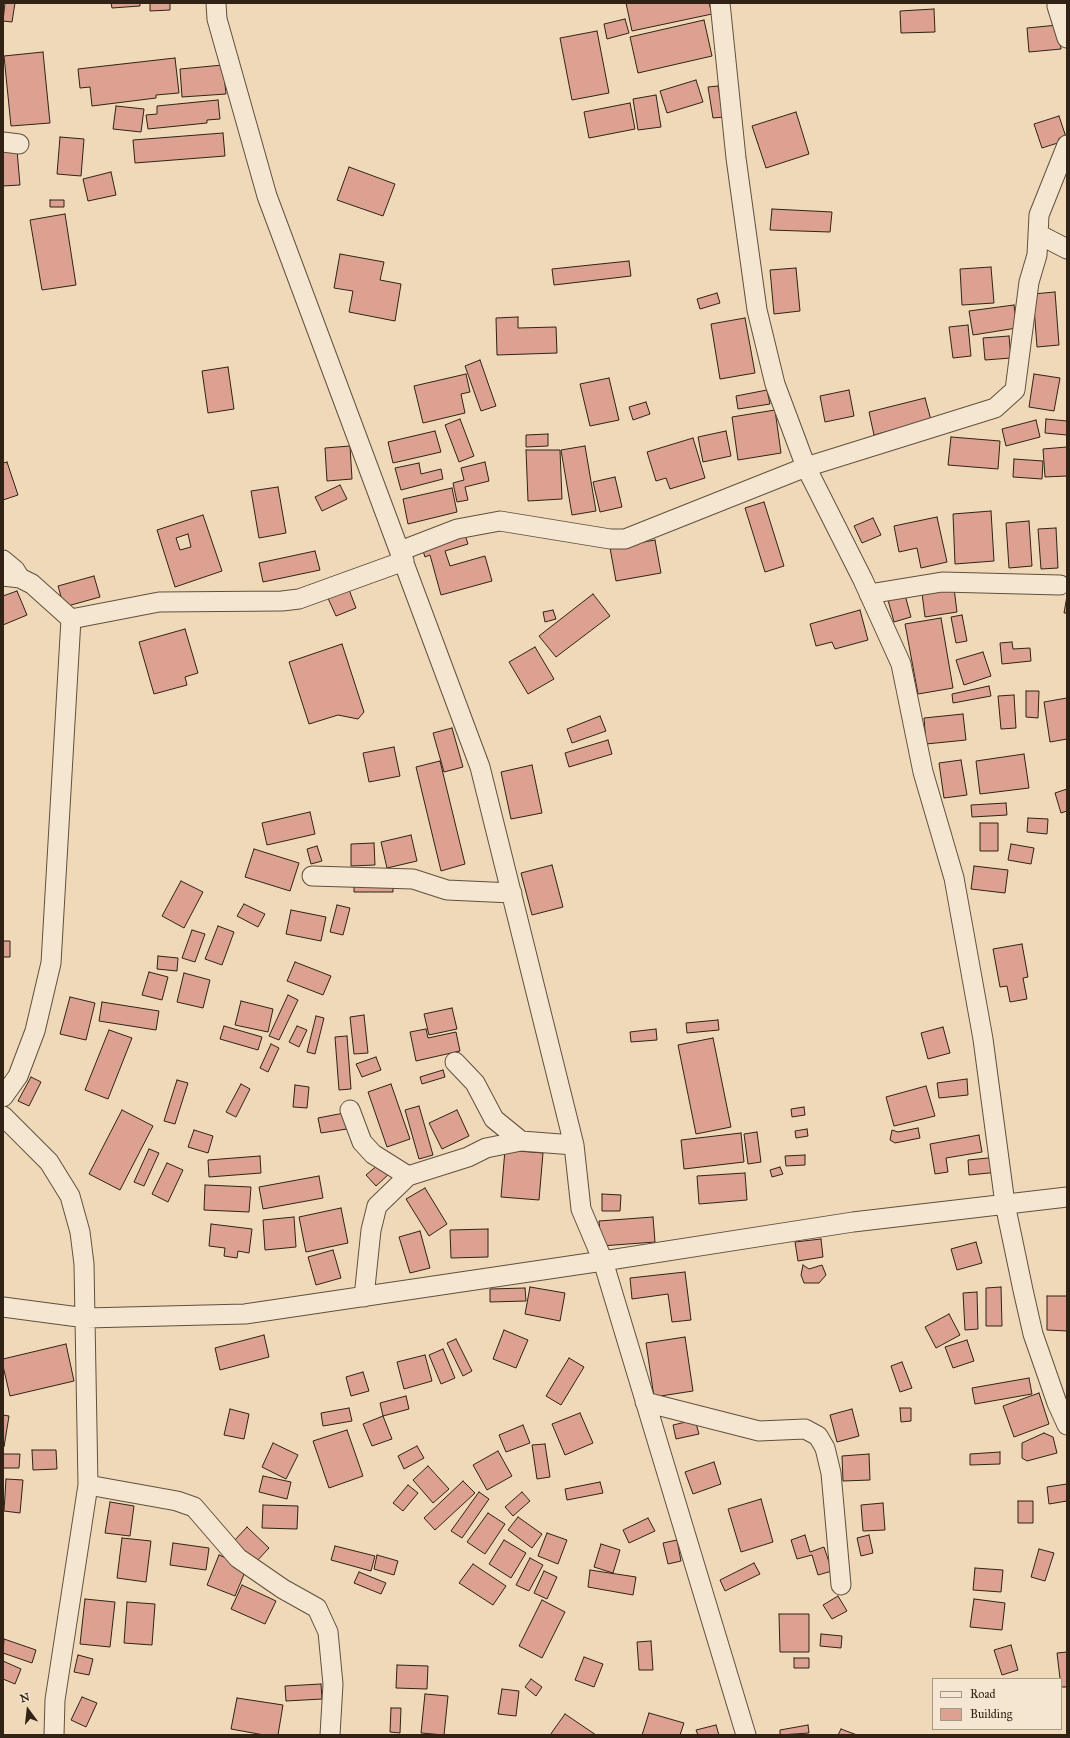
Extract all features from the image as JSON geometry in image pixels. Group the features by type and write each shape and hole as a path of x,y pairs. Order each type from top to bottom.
{"street":[{"path":"216,3 218,19 267,196 480,767 574,1145 581,1209 603,1262 746,1735"},
{"path":"720,3 736,158 757,310 775,384 806,467 869,594 901,664 923,772 954,878 983,1039 1005,1204 1033,1334 1067,1424"},
{"path":"1059,5 1067,38"},
{"path":"71,619 159,602 299,599 402,556 457,529 500,521 610,539 626,539 806,467 995,408 1015,390 1029,282 1037,255 1039,216 1067,145"},
{"path":"1038,234 1067,249"},
{"path":"3,560 15,570 12,577 32,584 71,619"},
{"path":"869,594 942,582 1060,585"},
{"path":"3,1097 18,1076 36,1031 51,963 71,619"},
{"path":"312,876 413,880 447,890 512,893"},
{"path":"456,1062 475,1083 494,1119 521,1141"},
{"path":"350,1110 362,1142 373,1154 408,1176"},
{"path":"3,1116 49,1162 70,1196 80,1232 84,1264 88,1485 55,1700 54,1735"},
{"path":"486,1148 494,1119"},
{"path":"364,1297 371,1230 378,1206 408,1176 468,1157 486,1148 521,1141 574,1145"},
{"path":"3,1307 86,1318 245,1314 603,1262 853,1222 1067,1197"},
{"path":"645,1402 759,1431 804,1429 818,1436 825,1448 831,1473 841,1585"},
{"path":"88,1485 177,1501 194,1507 238,1558 283,1589 318,1608 328,1632 333,1684 330,1735"}],"building":[{"path":"5,3 15,3 12,22 3,21"},
{"path":"111,3 140,3 140,6 112,8"},
{"path":"150,3 170,3 170,10 150,11"},
{"path":"626,3 709,3 712,14 632,31"},
{"path":"934,9 935,32 901,33 900,11"},
{"path":"625,19 629,33 607,39 604,24"},
{"path":"704,20 712,56 638,73 630,37"},
{"path":"1058,25 1061,49 1029,52 1027,28"},
{"path":"597,31 609,93 572,100 560,38"},
{"path":"43,52 50,123 11,126 4,56"},
{"path":"175,58 179,93 156,95 156,98 92,106 90,87 80,88 78,69"},
{"path":"223,65 226,94 182,97 180,69"},
{"path":"696,80 703,102 667,113 660,91"},
{"path":"718,86 724,117 713,118 708,87"},
{"path":"656,95 661,127 638,130 633,99"},
{"path":"218,100 220,119 207,120 207,123 148,129 146,115 157,114 157,106"},
{"path":"630,103 635,129 589,138 584,112"},
{"path":"116,106 144,109 141,132 113,129"},
{"path":"796,112 809,154 766,168 752,126"},
{"path":"1059,116 1067,140 1042,148 1034,124"},
{"path":"223,133 225,156 135,163 133,140"},
{"path":"60,137 84,139 81,176 57,174"},
{"path":"17,150 20,185 3,186 3,151"},
{"path":"349,167 395,184 383,216 337,200"},
{"path":"111,172 116,195 88,201 83,179"},
{"path":"50,200 64,200 64,207 50,207"},
{"path":"772,209 832,212 830,232 770,230"},
{"path":"65,214 76,285 42,290 30,220"},
{"path":"340,254 384,262 380,280 401,284 395,321 349,312 353,291 334,288"},
{"path":"629,261 631,276 554,285 552,269"},
{"path":"991,267 994,303 962,305 960,269"},
{"path":"796,268 800,311 774,314 770,270"},
{"path":"1055,292 1059,345 1037,347 1033,294"},
{"path":"717,293 720,303 700,309 697,299"},
{"path":"1014,305 1017,328 973,335 969,311"},
{"path":"518,317 518,328 556,327 557,353 497,355 496,318"},
{"path":"745,318 755,373 720,379 711,324"},
{"path":"968,325 971,356 953,358 949,327"},
{"path":"1009,336 1011,358 985,360 983,338"},
{"path":"480,360 496,406 481,411 465,366"},
{"path":"228,367 234,409 208,413 202,371"},
{"path":"466,374 470,392 461,394 465,413 423,423 414,386"},
{"path":"1034,374 1060,378 1054,411 1029,407"},
{"path":"609,378 619,420 590,426 580,384"},
{"path":"767,390 770,404 738,409 736,396"},
{"path":"849,390 854,416 825,422 820,396"},
{"path":"925,398 931,420 874,435 869,412"},
{"path":"646,402 650,414 633,420 629,407"},
{"path":"775,410 781,453 738,460 732,417"},
{"path":"460,419 474,456 459,462 445,425"},
{"path":"1046,419 1067,421 1067,435 1045,433"},
{"path":"1036,420 1040,437 1006,446 1002,429"},
{"path":"435,431 441,452 393,463 388,442"},
{"path":"726,431 731,456 703,462 698,437"},
{"path":"548,434 548,446 526,447 526,435"},
{"path":"951,437 1000,441 998,469 948,465"},
{"path":"693,438 705,478 670,489 666,478 656,481 647,452"},
{"path":"350,446 352,479 327,481 325,448"},
{"path":"585,446 596,511 572,515 561,450"},
{"path":"1067,447 1067,476 1045,477 1043,449"},
{"path":"526,450 560,450 562,499 528,501"},
{"path":"1014,459 1043,461 1042,479 1013,477"},
{"path":"7,462 18,495 3,500 3,463"},
{"path":"485,462 489,481 465,487 468,500 457,502 453,483 464,480 461,468"},
{"path":"419,463 421,474 441,469 443,479 401,490 395,468"},
{"path":"615,477 622,507 600,512 593,482"},
{"path":"340,485 347,499 322,511 315,497"},
{"path":"278,487 286,533 259,538 251,491"},
{"path":"452,488 457,512 408,524 403,499"},
{"path":"764,502 784,566 765,572 745,508"},
{"path":"991,511 994,561 955,564 953,514"},
{"path":"203,515 222,571 175,587 157,530","holes":["188,534 191,547 180,550 176,538"]},
{"path":"937,517 947,562 921,568 917,548 899,552 894,526"},
{"path":"873,518 881,535 862,543 854,526"},
{"path":"1029,521 1032,566 1009,568 1006,523"},
{"path":"1056,528 1058,568 1041,569 1038,529"},
{"path":"464,532 468,544 445,551 450,566 485,556 492,581 441,595 430,555 425,557 421,545"},
{"path":"655,540 661,573 616,581 610,548"},
{"path":"315,551 320,570 263,582 259,563"},
{"path":"94,576 100,597 64,607 58,586"},
{"path":"348,587 356,608 336,616 327,596"},
{"path":"954,588 957,612 925,617 922,593"},
{"path":"17,591 27,615 3,625 3,596"},
{"path":"593,594 610,616 556,657 539,636"},
{"path":"905,595 911,617 894,622 888,600"},
{"path":"1067,596 1067,613 1064,613"},
{"path":"553,610 556,619 545,622 543,612"},
{"path":"860,610 868,640 835,649 832,642 816,646 810,624"},
{"path":"962,615 967,641 956,643 951,617"},
{"path":"941,618 953,688 918,694 905,624"},
{"path":"185,629 198,673 185,677 187,685 154,694 139,642"},
{"path":"1012,642 1013,649 1030,648 1031,661 1002,664 1000,643"},
{"path":"342,644 364,712 358,719 338,715 309,724 289,662"},
{"path":"535,647 554,679 528,694 509,662"},
{"path":"983,652 991,676 964,685 956,660"},
{"path":"989,686 991,696 953,703 952,694"},
{"path":"1026,691 1039,691 1038,718 1026,717"},
{"path":"1014,695 1016,728 1001,729 998,696"},
{"path":"1067,698 1067,739 1050,742 1044,702"},
{"path":"963,714 966,740 926,744 924,718"},
{"path":"600,716 606,731 572,743 567,729"},
{"path":"452,728 463,767 444,772 433,733"},
{"path":"608,740 612,754 569,767 565,753"},
{"path":"394,747 400,776 369,782 363,753"},
{"path":"1024,754 1029,788 980,794 976,761"},
{"path":"961,760 967,795 944,798 939,763"},
{"path":"440,761 465,864 441,871 416,767"},
{"path":"532,765 542,813 511,819 501,772"},
{"path":"1067,789 1067,811 1061,813 1055,793"},
{"path":"1006,803 1007,815 972,817 971,805"},
{"path":"310,812 315,834 267,845 262,823"},
{"path":"1028,818 1048,819 1047,834 1027,832"},
{"path":"980,823 998,823 998,851 980,851"},
{"path":"411,835 417,861 387,868 381,842"},
{"path":"374,843 375,865 351,866 351,844"},
{"path":"1011,844 1034,848 1031,864 1008,860"},
{"path":"317,846 322,861 311,864 307,849"},
{"path":"254,849 299,863 290,891 245,877"},
{"path":"552,865 563,907 532,915 521,873"},
{"path":"974,866 1008,870 1005,893 971,889"},
{"path":"181,881 203,892 184,928 162,916"},
{"path":"354,884 393,885 393,892 354,892"},
{"path":"244,904 265,914 258,927 237,916"},
{"path":"337,905 350,908 343,935 330,932"},
{"path":"291,910 326,917 321,941 286,934"},
{"path":"218,926 234,932 222,965 205,959"},
{"path":"192,930 205,934 195,962 182,958"},
{"path":"3,941 10,941 10,957 3,957"},
{"path":"1022,944 1028,977 1023,978 1027,999 1010,1002 1007,986 1000,987 993,949"},
{"path":"158,956 178,958 177,971 157,969"},
{"path":"295,962 331,976 323,995 287,981"},
{"path":"149,972 168,977 162,1000 142,995"},
{"path":"184,973 210,980 203,1008 177,1002"},
{"path":"288,995 298,1000 279,1040 269,1036"},
{"path":"70,997 95,1003 86,1040 60,1034"},
{"path":"241,1001 273,1009 268,1032 235,1025"},
{"path":"102,1002 159,1011 156,1030 99,1021"},
{"path":"452,1008 457,1029 429,1035 424,1014"},
{"path":"364,1015 368,1053 354,1054 350,1017"},
{"path":"316,1016 324,1018 315,1054 307,1052"},
{"path":"718,1020 719,1030 687,1033 686,1023"},
{"path":"224,1026 262,1037 258,1050 220,1039"},
{"path":"297,1026 307,1030 299,1047 289,1042"},
{"path":"943,1027 950,1053 928,1059 921,1033"},
{"path":"426,1029 428,1038 456,1032 460,1051 416,1061 410,1032"},
{"path":"656,1029 657,1040 631,1042 630,1032"},
{"path":"109,1030 132,1038 108,1099 85,1090"},
{"path":"347,1036 351,1089 339,1090 335,1037"},
{"path":"713,1038 731,1127 696,1134 678,1045"},
{"path":"271,1044 279,1048 268,1072 260,1068"},
{"path":"376,1057 381,1070 362,1077 356,1064"},
{"path":"443,1070 445,1077 422,1084 420,1077"},
{"path":"31,1077 41,1082 29,1106 18,1101"},
{"path":"967,1079 968,1095 939,1098 937,1083"},
{"path":"177,1080 188,1083 175,1124 164,1121"},
{"path":"241,1084 250,1089 236,1117 226,1112"},
{"path":"391,1084 410,1139 387,1147 368,1092"},
{"path":"295,1085 309,1087 307,1108 293,1107"},
{"path":"926,1086 935,1116 894,1126 886,1097"},
{"path":"419,1106 433,1155 419,1159 405,1110"},
{"path":"804,1107 805,1115 792,1117 791,1109"},
{"path":"122,1110 153,1126 120,1190 89,1174"},
{"path":"457,1110 469,1136 442,1149 429,1123"},
{"path":"344,1113 347,1129 321,1133 318,1118"},
{"path":"918,1128 920,1138 895,1143 890,1140 892,1130 898,1132"},
{"path":"807,1129 808,1136 796,1138 795,1131"},
{"path":"194,1130 213,1136 208,1153 188,1147"},
{"path":"757,1132 761,1162 748,1164 744,1134"},
{"path":"741,1133 744,1162 684,1169 681,1140"},
{"path":"979,1135 982,1152 946,1158 948,1172 935,1174 930,1144"},
{"path":"149,1149 159,1153 144,1186 134,1182"},
{"path":"505,1150 543,1153 539,1200 501,1197"},
{"path":"805,1155 805,1165 786,1166 785,1156"},
{"path":"260,1156 261,1173 209,1177 208,1160"},
{"path":"998,1157 999,1172 969,1175 968,1160"},
{"path":"167,1163 183,1170 168,1202 152,1194"},
{"path":"379,1164 389,1174 376,1186 366,1175"},
{"path":"780,1167 783,1174 772,1177 770,1170"},
{"path":"745,1173 747,1200 699,1204 697,1176"},
{"path":"319,1176 323,1198 263,1209 259,1187"},
{"path":"205,1185 251,1187 249,1212 204,1210"},
{"path":"425,1188 447,1224 429,1236 406,1199"},
{"path":"602,1194 621,1195 620,1211 602,1211"},
{"path":"341,1208 348,1243 306,1252 299,1217"},
{"path":"294,1217 296,1247 265,1250 263,1220"},
{"path":"653,1217 655,1242 601,1246 599,1221"},
{"path":"211,1224 252,1229 249,1253 238,1251 237,1258 224,1256 225,1248 209,1246"},
{"path":"488,1229 488,1257 451,1258 450,1230"},
{"path":"420,1231 430,1268 410,1273 399,1237"},
{"path":"821,1239 823,1257 798,1261 795,1242"},
{"path":"976,1242 982,1263 957,1270 951,1249"},
{"path":"333,1250 341,1278 316,1285 308,1257"},
{"path":"803,1265 809,1269 822,1265 826,1275 819,1283 804,1283 801,1275"},
{"path":"685,1272 691,1320 672,1322 668,1294 632,1299 630,1278"},
{"path":"530,1287 565,1293 560,1321 525,1314"},
{"path":"1001,1287 1002,1326 986,1326 986,1288"},
{"path":"525,1288 526,1301 490,1302 490,1289"},
{"path":"977,1292 978,1329 965,1330 963,1293"},
{"path":"1047,1296 1067,1296 1067,1331 1047,1330"},
{"path":"949,1314 960,1335 936,1348 925,1327"},
{"path":"504,1330 528,1340 516,1368 493,1359"},
{"path":"264,1335 269,1357 220,1370 215,1348"},
{"path":"685,1337 693,1391 654,1397 646,1343"},
{"path":"456,1339 472,1371 463,1376 447,1343"},
{"path":"967,1340 974,1361 953,1368 945,1347"},
{"path":"66,1344 74,1381 10,1396 3,1366 3,1359"},
{"path":"443,1349 455,1378 441,1384 429,1355"},
{"path":"425,1355 432,1381 404,1389 397,1362"},
{"path":"569,1358 584,1367 561,1405 546,1396"},
{"path":"902,1362 912,1388 900,1392 891,1366"},
{"path":"363,1372 369,1391 351,1396 346,1377"},
{"path":"1029,1378 1032,1394 975,1404 972,1388"},
{"path":"1039,1393 1049,1424 1014,1437 1003,1406"},
{"path":"406,1396 409,1409 383,1416 380,1403"},
{"path":"349,1408 352,1421 323,1426 321,1413"},
{"path":"900,1408 911,1408 911,1421 901,1422"},
{"path":"230,1409 249,1414 244,1439 224,1435"},
{"path":"852,1409 859,1436 837,1442 830,1415"},
{"path":"580,1413 593,1443 565,1455 552,1424"},
{"path":"3,1415 9,1416 4,1447 3,1447"},
{"path":"383,1416 392,1439 372,1446 363,1424"},
{"path":"695,1420 699,1434 676,1439 673,1425"},
{"path":"523,1425 530,1443 506,1452 499,1435"},
{"path":"347,1430 363,1476 329,1488 313,1441"},
{"path":"1044,1433 1053,1437 1057,1453 1027,1461 1022,1458 1022,1443"},
{"path":"273,1443 298,1455 286,1479 262,1467"},
{"path":"545,1444 550,1477 537,1479 532,1445"},
{"path":"417,1446 424,1458 404,1469 398,1456"},
{"path":"32,1450 56,1450 57,1469 33,1470"},
{"path":"498,1451 512,1476 487,1490 473,1465"},
{"path":"1000,1452 1000,1464 970,1465 970,1454"},
{"path":"3,1454 20,1454 19,1468 3,1468"},
{"path":"869,1454 870,1480 843,1481 842,1456"},
{"path":"714,1462 721,1484 693,1494 685,1472"},
{"path":"428,1466 449,1489 433,1503 413,1480"},
{"path":"263,1476 291,1482 287,1499 259,1492"},
{"path":"6,1479 23,1480 20,1513 4,1511"},
{"path":"463,1481 475,1493 435,1530 424,1518"},
{"path":"600,1482 603,1493 567,1500 565,1489"},
{"path":"1067,1484 1067,1501 1049,1504 1047,1487"},
{"path":"408,1485 418,1493 403,1511 393,1503"},
{"path":"479,1492 489,1499 462,1538 451,1531"},
{"path":"522,1492 530,1501 513,1516 505,1507"},
{"path":"761,1499 773,1542 741,1552 728,1509"},
{"path":"1018,1501 1033,1501 1033,1523 1018,1523"},
{"path":"110,1502 134,1506 130,1536 105,1533"},
{"path":"883,1503 885,1530 863,1531 861,1505"},
{"path":"263,1505 298,1506 297,1529 262,1528"},
{"path":"488,1513 505,1524 485,1554 467,1542"},
{"path":"518,1517 542,1534 532,1548 508,1530"},
{"path":"648,1518 655,1531 629,1543 623,1530"},
{"path":"247,1527 269,1548 255,1563 233,1542"},
{"path":"547,1533 567,1540 558,1564 538,1556"},
{"path":"805,1535 810,1552 824,1547 832,1571 818,1575 812,1555 797,1559 791,1540"},
{"path":"869,1535 873,1553 861,1556 857,1538"},
{"path":"122,1538 151,1541 146,1582 117,1578"},
{"path":"504,1540 526,1553 511,1578 489,1564"},
{"path":"677,1540 681,1561 668,1564 663,1543"},
{"path":"173,1543 209,1548 206,1570 170,1565"},
{"path":"601,1544 620,1550 613,1573 594,1567"},
{"path":"335,1546 375,1556 371,1571 331,1560"},
{"path":"1039,1549 1054,1553 1045,1581 1031,1577"},
{"path":"219,1555 247,1567 235,1596 207,1585"},
{"path":"377,1555 398,1561 394,1575 374,1569"},
{"path":"530,1558 543,1565 529,1591 516,1585"},
{"path":"754,1563 760,1574 725,1591 720,1580"},
{"path":"473,1564 506,1586 493,1605 459,1583"},
{"path":"975,1568 1003,1570 1001,1592 973,1590"},
{"path":"590,1570 636,1577 633,1595 588,1587"},
{"path":"544,1571 557,1577 547,1599 534,1593"},
{"path":"359,1572 386,1583 381,1594 354,1583"},
{"path":"242,1585 276,1601 265,1624 231,1609"},
{"path":"838,1596 847,1611 832,1619 823,1605"},
{"path":"85,1599 115,1602 110,1647 80,1644"},
{"path":"974,1599 1005,1603 1002,1630 970,1627"},
{"path":"542,1600 565,1612 542,1658 519,1646"},
{"path":"127,1602 155,1604 152,1645 124,1643"},
{"path":"779,1614 809,1614 809,1652 780,1652"},
{"path":"821,1634 842,1636 841,1648 820,1646"},
{"path":"4,1639 36,1650 32,1663 3,1653"},
{"path":"651,1641 653,1670 639,1670 637,1642"},
{"path":"1011,1645 1018,1670 1002,1675 994,1650"},
{"path":"1067,1652 1067,1687 1062,1687 1062,1678 1060,1678 1057,1653"},
{"path":"78,1655 93,1659 89,1675 74,1672"},
{"path":"584,1657 603,1664 594,1687 575,1680"},
{"path":"794,1658 809,1658 809,1668 794,1668"},
{"path":"3,1661 21,1669 15,1684 3,1679"},
{"path":"397,1665 428,1666 427,1689 396,1688"},
{"path":"531,1679 542,1687 536,1696 525,1687"},
{"path":"321,1684 322,1699 286,1701 285,1686"},
{"path":"502,1689 519,1691 516,1716 498,1714"},
{"path":"425,1694 448,1696 444,1735 421,1733"},
{"path":"82,1697 97,1703 86,1727 71,1720"},
{"path":"237,1698 283,1705 278,1735 264,1735 231,1729"},
{"path":"391,1708 401,1708 400,1733 390,1732"},
{"path":"649,1713 684,1723 680,1735 642,1735"},
{"path":"565,1714 596,1735 550,1735"},
{"path":"716,1725 719,1735 698,1735 696,1730"},
{"path":"808,1725 809,1733 780,1735 780,1730"},
{"path":"841,1729 857,1735 838,1735"}]}
